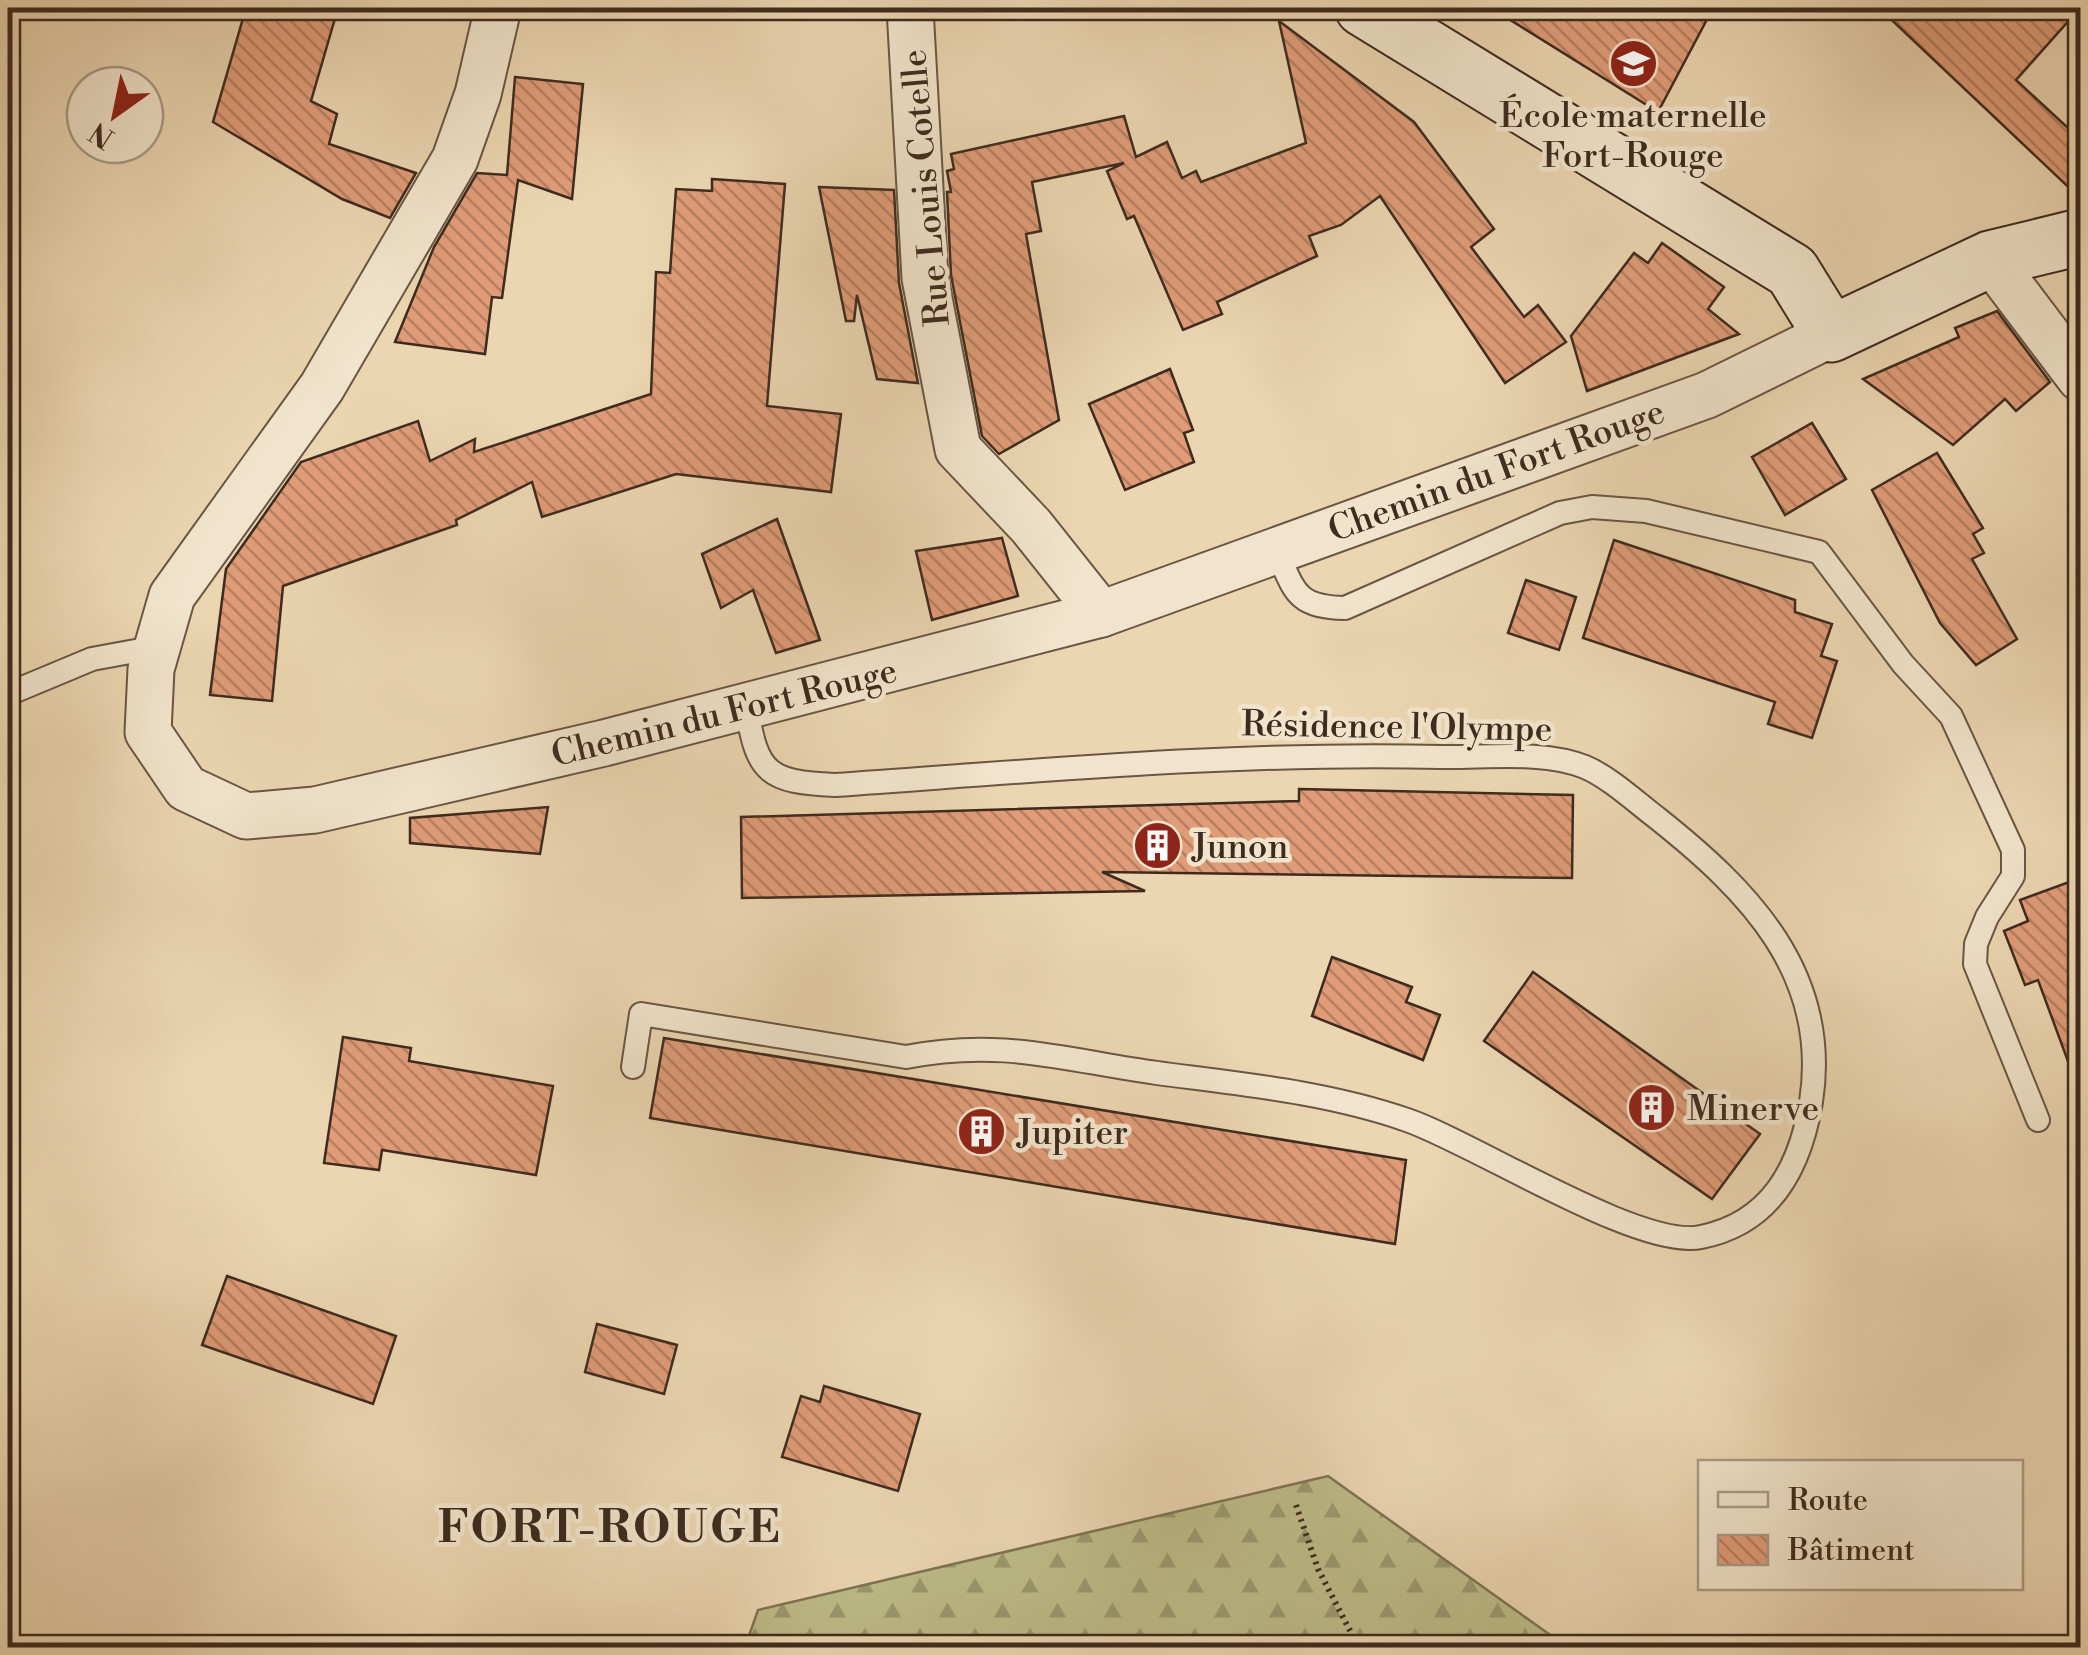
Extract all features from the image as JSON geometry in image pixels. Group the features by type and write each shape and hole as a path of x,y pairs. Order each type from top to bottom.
{"main road":[{"path":"1363,8 1792,271 1831,334"},
{"name":"Chemin du Fort Rouge","path":"1831,334 1990,259 2080,237"}],"street":[{"name":"Chemin du Fort Rouge","path":"498,8 478,94 454,159 322,388 172,596 151,669 148,732 186,788 246,816 315,810 747,709 1100,614 1707,395 1831,334"},
{"name":"Rue Louis Cotelle","path":"910,8 925,278 958,448 1031,526 1100,614"},
{"path":"1990,259 2080,378"}],"lane":[{"path":"1276,550 1297,596 1316,608 1366,601 1560,513 1592,507 1646,511 1818,552 1904,664 1951,716 2013,850 2013,876 1987,917 1974,964 2038,1120"},
{"path":"8,694 92,660 157,647"},
{"name":"Résidence l'Olympe","path":"634,1068 641,1014 906,1057 946,1049 1002,1046 1254,1086 1401,1118 1453,1137 1611,1216 1674,1238 1696,1239 1754,1216 1784,1185 1802,1140 1816,1070 1811,1013 1787,959 1724,872 1585,767 1539,759 1300,754 834,785 800,784 778,778 764,768 753,748 747,709"}],"path":[{"path":"1296,1505 1318,1568 1359,1648"}],"green space":[{"path":"1328,1476 1567,1647 745,1647 758,1610"}],"building":[{"path":"246,8 338,8 311,101 337,114 329,144 416,173 390,218 342,199 213,122"},
{"name":"École maternelle Fort-Rouge","path":"1491,8 1713,8 1658,112"},
{"path":"1879,8 2080,8 2016,80 2080,139 2080,198"},
{"path":"1279,21 1414,122 1494,229 1471,247 1524,317 1538,305 1566,342 1505,383 1380,196 1341,225 1309,236 1317,256 1217,302 1222,314 1183,330 1134,216 1127,219 1107,171 1124,163 1032,182 1041,231 1026,234 1059,420 999,454 982,436 951,275 947,192 951,192 947,171 954,169 951,154 1124,116 1136,157 1167,142 1182,178 1196,171 1201,182 1306,143"},
{"path":"515,77 583,84 572,199 518,180 502,298 492,297 485,354 395,342 434,247 477,173 507,175"},
{"path":"712,179 785,184 767,406 841,414 831,492 676,474 542,517 532,482 456,520 457,525 283,586 272,701 210,695 226,569 301,462 418,421 430,461 475,439 474,452 651,394 656,272 670,273 676,189 712,191"},
{"path":"819,187 894,190 899,283 918,383 877,379 857,295 854,321 846,321"},
{"path":"1662,243 1724,287 1708,309 1739,334 1587,391 1571,336 1634,253 1648,263"},
{"path":"1997,311 2050,382 2016,411 2005,399 1953,445 1863,379 1959,337 1955,328"},
{"path":"1170,369 1193,430 1184,433 1194,462 1125,490 1089,404"},
{"path":"1812,423 1846,479 1785,515 1752,457"},
{"path":"1937,453 1983,528 1973,534 1984,553 1972,559 2017,639 1976,665 1940,623 1872,490"},
{"path":"777,519 820,640 776,653 753,590 721,608 702,554"},
{"path":"1002,538 1018,596 932,620 916,551"},
{"path":"1614,540 1795,600 1795,612 1832,624 1821,656 1837,661 1812,738 1768,724 1775,702 1583,638"},
{"path":"1526,580 1576,597 1559,650 1508,633"},
{"name":"Junon","path":"1299,789 1573,795 1572,878 1102,872 1145,891 742,898 741,817 1299,801"},
{"path":"548,807 540,854 410,843 410,818"},
{"path":"2080,878 2080,1082 2076,1083 2038,980 2025,985 2004,931 2028,921 2020,900"},
{"path":"1332,957 1412,987 1406,1002 1440,1015 1423,1060 1312,1016"},
{"name":"Minerve","path":"1533,972 1760,1134 1712,1199 1484,1041"},
{"path":"343,1037 411,1048 409,1061 553,1086 536,1175 382,1150 379,1170 324,1163"},
{"name":"Jupiter","path":"664,1038 1406,1160 1395,1244 650,1118"},
{"path":"227,1276 396,1336 373,1404 202,1345"},
{"path":"597,1324 677,1345 664,1394 585,1372"},
{"path":"824,1386 920,1414 898,1491 782,1457 801,1396 820,1402"}],"place":[{"name":"École maternelle Fort-Rouge","path":"1633,63"},
{"name":"Junon","path":"1157,846"},
{"name":"Minerve","path":"1652,1108"},
{"name":"Jupiter","path":"982,1132"}],"district":[{"name":"FORT-ROUGE","path":"610,1526"}]}
